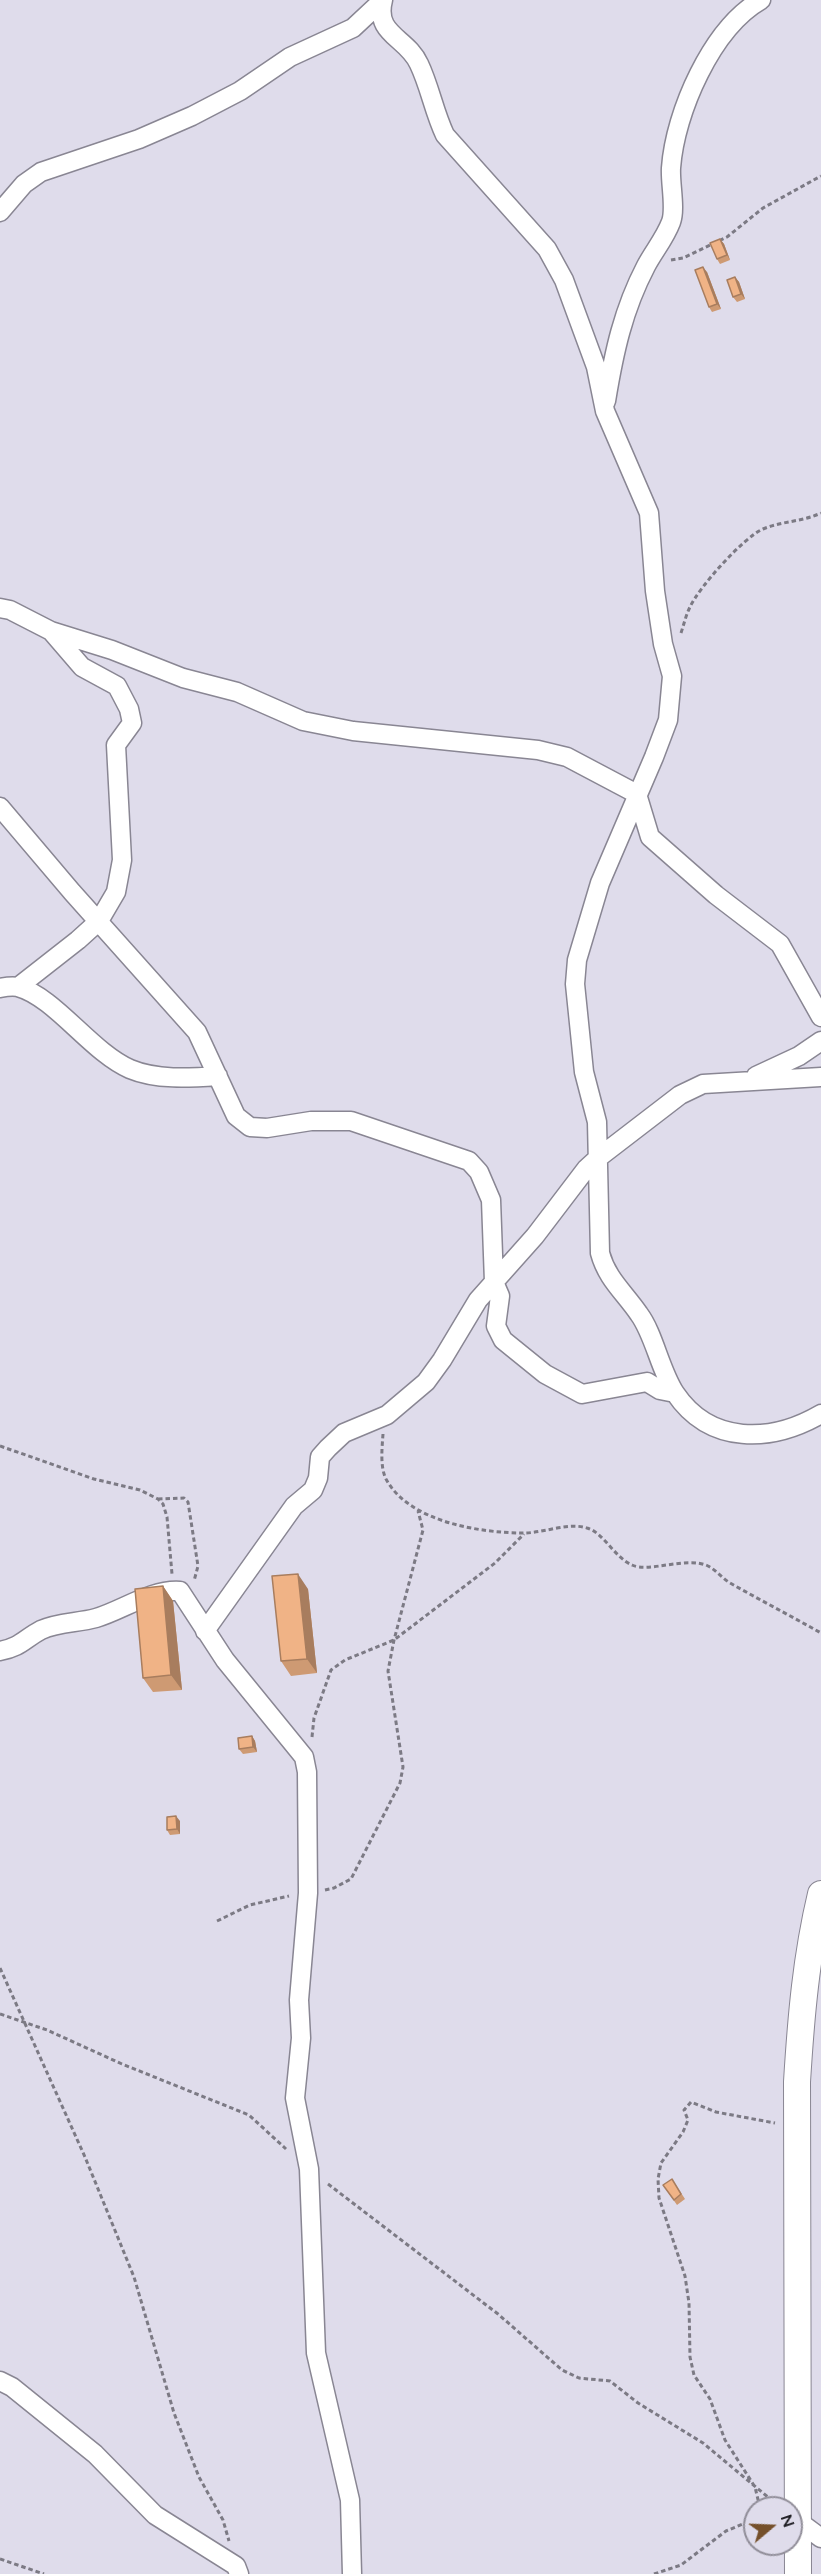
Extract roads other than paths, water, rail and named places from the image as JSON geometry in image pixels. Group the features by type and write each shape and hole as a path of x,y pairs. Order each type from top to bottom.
{"street":[{"path":"0,212 24,184 41,172 139,139 192,116 240,91 290,57 353,28 383,0"},
{"path":"383,0 381,20 411,51 419,63 436,116 446,135 547,249 564,280 596,367 604,411 649,513 655,591 663,644 672,676 668,720 600,883 577,960 574,984 584,1071 597,1122 600,1253 604,1268 640,1314 675,1393 695,1414 716,1429 730,1434 757,1435 807,1423 821,1414"},
{"path":"604,411 616,341 626,310 672,217 671,166 681,119 703,67 731,24 748,8 761,0"},
{"path":"0,608 10,610 51,631 112,650 183,678 237,692 303,721 353,731 538,750 567,757 637,794 650,837 716,895 780,944 820,1012"},
{"path":"9,987 78,940 99,921 116,892 122,860 116,745 132,723 129,709 117,686 82,667 51,631"},
{"path":"0,807 72,892 197,1032 236,1116 250,1126 267,1128 311,1121 351,1121 469,1161 479,1172 491,1200 494,1282 500,1296 496,1326 503,1340 544,1374 582,1394 647,1382 660,1390 675,1393"},
{"path":"9,987 46,1002 92,1044 127,1068 145,1075 218,1077"},
{"path":"746,1080 799,1056 821,1041"},
{"path":"205,1631 294,1506 313,1490 318,1478 320,1457 344,1433 387,1415 426,1382 478,1300 535,1236 586,1169 598,1158 680,1095 703,1084 821,1077"},
{"path":"0,1651 17,1648 41,1630 59,1624 94,1618 147,1597 179,1592 248,1690 272,1715 304,1757 307,1772 308,1893 299,2000 301,2038 295,2098 309,2169 316,2353 350,2500 352,2574"},
{"path":"789,2496 801,2006 807,1957 821,1894"},
{"path":"0,2381 12,2387 81,2441 155,2515 238,2570"},
{"path":"803,2524 821,2538"},
{"path":"795,2556 798,2574"}]}
